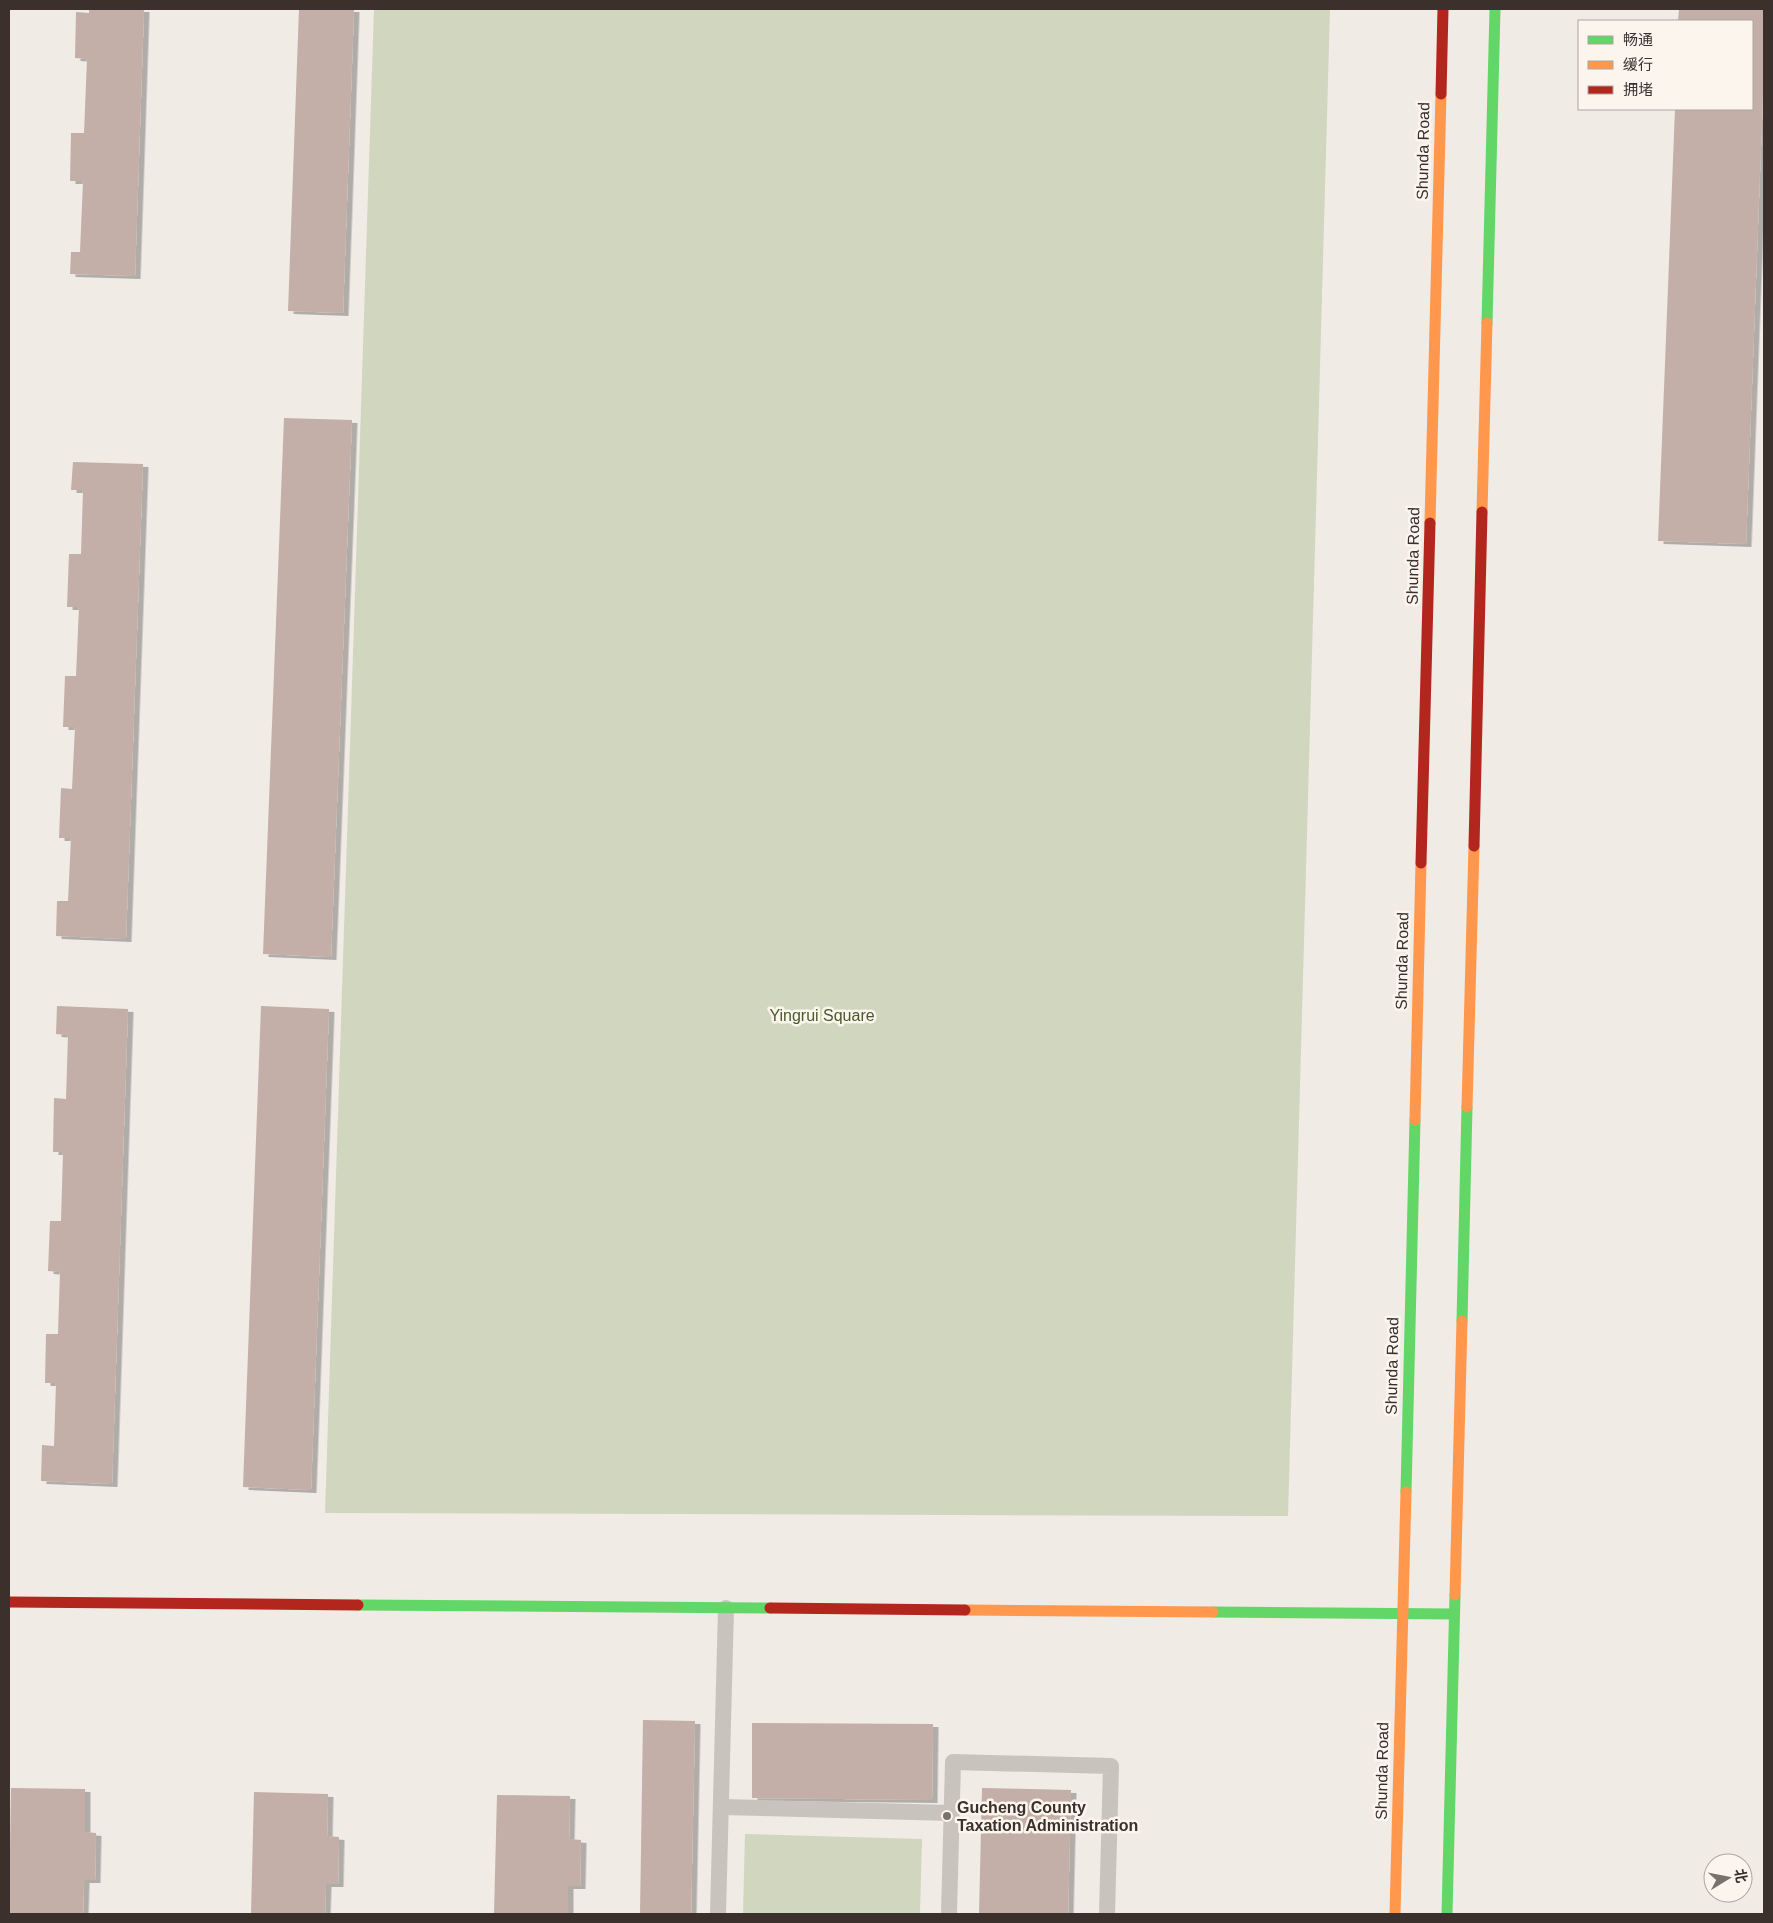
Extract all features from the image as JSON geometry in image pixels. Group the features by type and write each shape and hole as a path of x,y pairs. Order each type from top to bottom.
{"main road":[{"name":"Shunda Road","path":"1395,1914 1443,9"},
{"path":"1447,1914 1495,9"},
{"path":"9,1602 1454,1614"}],"lane":[{"path":"718,1914 726,1608"},
{"path":"949,1914 952,1762 1111,1766 1108,1914"},
{"path":"721,1807 952,1814"}],"green space":[{"name":"Yingrui Square","path":"374,9 1330,9 1288,1516 325,1513"},
{"path":"745,1834 922,1839 920,1914 743,1914"}],"building":[{"path":"89,9 144,9 135,276 70,274 71,252 80,252 83,181 70,181 71,133 84,133 87,59 75,58 76,12 89,13"},
{"path":"299,9 354,9 343,313 288,311"},
{"path":"1679,9 1764,9 1764,67 1746,544 1658,541 1675,110 1753,110 1753,20 1678,20"},
{"path":"284,418 352,420 331,957 263,954"},
{"path":"73,462 143,464 126,939 56,936 57,901 68,901 71,838 59,838 61,788 72,789 75,727 63,727 65,676 76,676 79,607 67,607 69,554 81,554 83,490 71,490"},
{"path":"57,1006 128,1009 112,1484 41,1481 42,1445 54,1446 56,1383 45,1383 46,1334 58,1334 60,1272 48,1271 50,1221 61,1221 63,1152 53,1152 54,1098 66,1099 68,1035 56,1034"},
{"path":"261,1006 329,1009 311,1490 243,1487"},
{"path":"643,1720 695,1721 691,1914 640,1914"},
{"path":"752,1723 933,1724 932,1800 752,1798"},
{"path":"11,1788 85,1789 85,1832 96,1833 95,1880 84,1880 83,1914 9,1914"},
{"path":"982,1788 1071,1790 1068,1914 979,1914"},
{"path":"254,1792 328,1794 327,1836 339,1837 338,1884 326,1884 325,1914 251,1914"},
{"path":"497,1795 570,1796 569,1839 581,1840 580,1886 568,1886 568,1914 494,1914"}],"traffic: fast":[{"path":"1487,323 1495,9"},
{"path":"1462,1321 1467,1107"},
{"path":"1406,1492 1415,1120"},
{"path":"1447,1914 1455,1595"},
{"path":"358,1605 770,1608"},
{"path":"1213,1612 1454,1614"}],"traffic: slow":[{"path":"1430,523 1441,94"},
{"path":"1482,512 1487,323"},
{"path":"1467,1107 1474,846"},
{"path":"1415,1120 1421,863"},
{"path":"1455,1595 1462,1321"},
{"path":"1395,1914 1406,1492"},
{"path":"965,1610 1213,1612"}],"traffic: jam":[{"path":"1441,94 1443,9"},
{"path":"1474,846 1482,512"},
{"path":"1421,863 1430,523"},
{"path":"9,1602 358,1605"},
{"path":"770,1608 965,1610"}],"place":[{"name":"Gucheng County Taxation Administration","path":"947,1816"}]}
